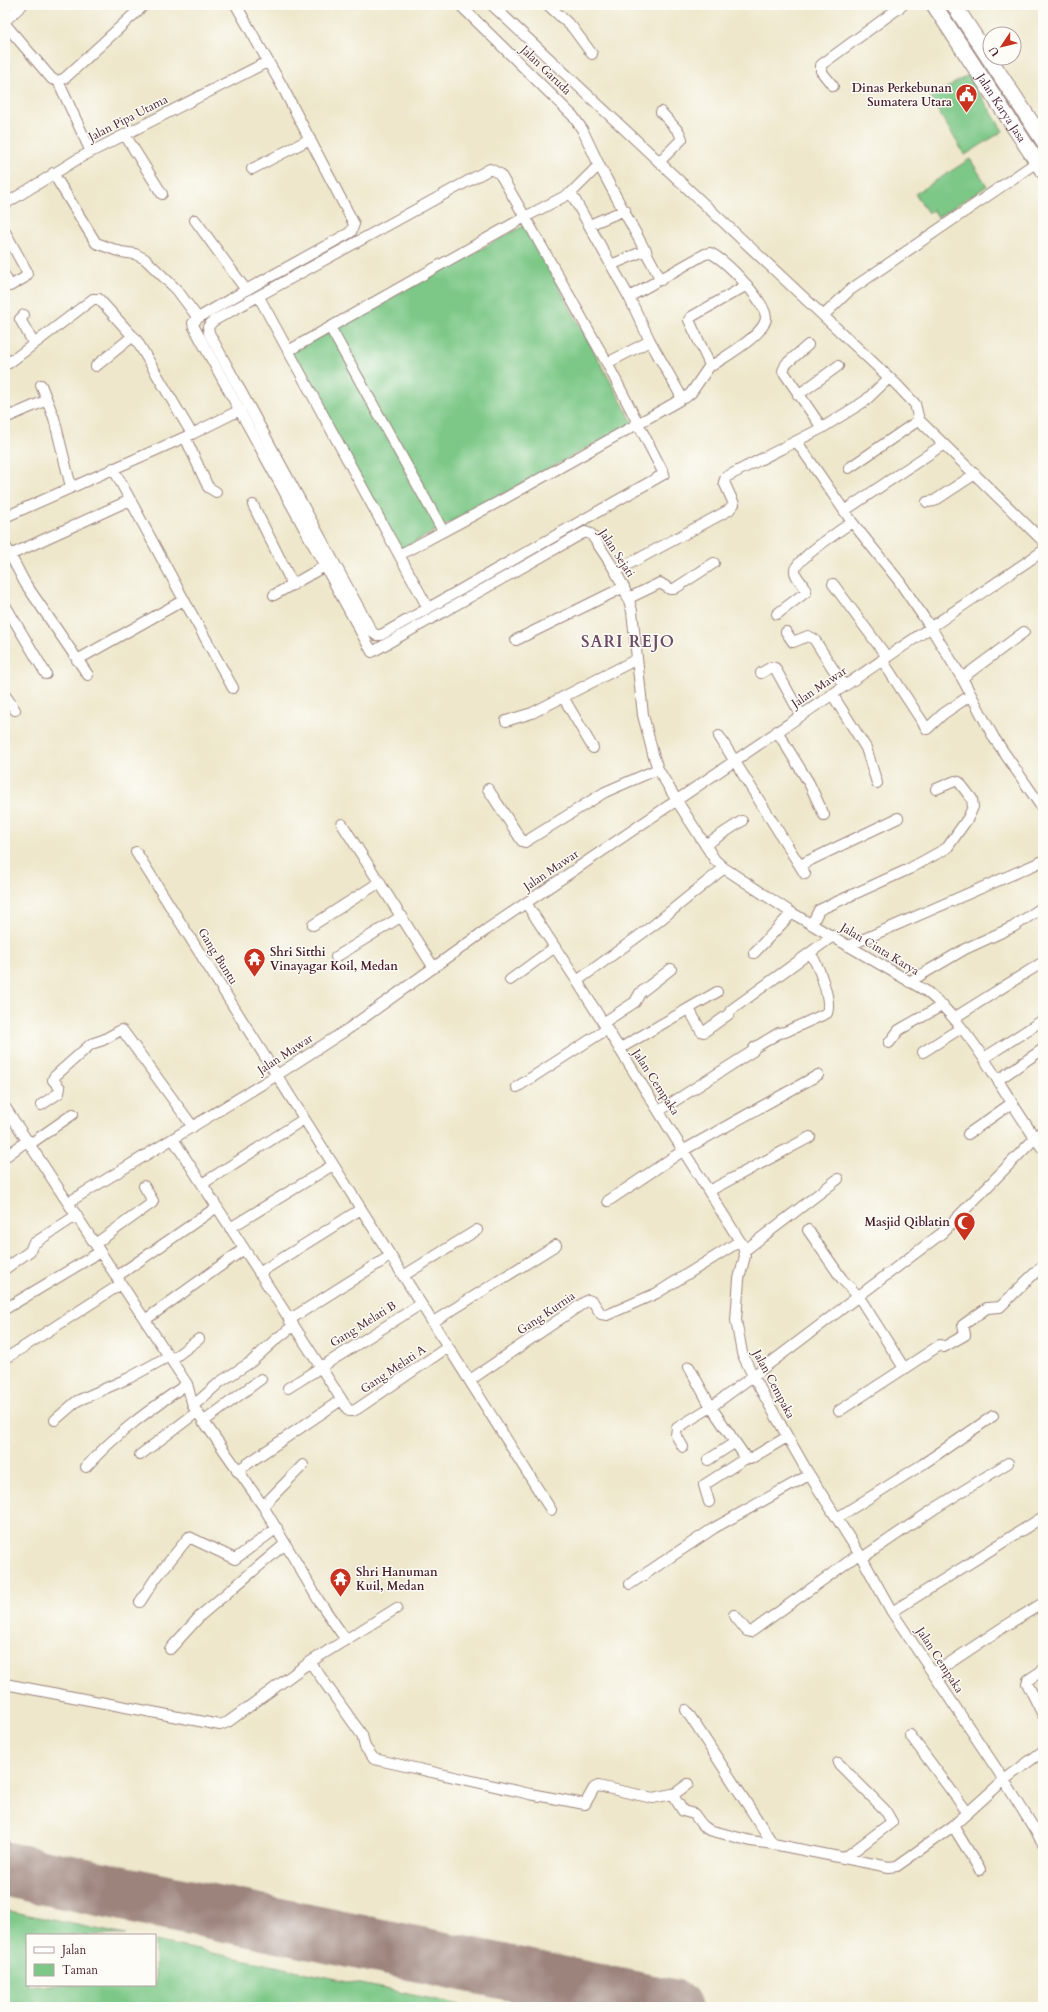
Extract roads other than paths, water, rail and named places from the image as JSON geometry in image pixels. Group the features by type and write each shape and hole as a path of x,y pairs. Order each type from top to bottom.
{"highway":[{"name":"Jalan Karya Jasa","path":"934,5 1040,167"},
{"name":"Jalan Karya Jasa","path":"954,5 1043,140"}],"street":[{"path":"5,21 22,5"},
{"path":"5,24 52,79 58,81 65,78 144,5"},
{"path":"236,5 282,86 354,224 354,228 351,232 246,290 198,318 193,323 325,566 274,595"},
{"name":"Jalan Garuda","path":"460,5 573,116 582,129 598,165 625,210 661,280"},
{"path":"492,5 824,315 914,402 918,420 1043,541"},
{"path":"548,5 572,27 592,54"},
{"path":"833,86 821,71 821,65 903,5"},
{"name":"Jalan Pipa Utama","path":"5,204 91,152 267,62"},
{"path":"58,81 91,152"},
{"path":"660,162 682,139 681,135 661,112"},
{"path":"125,135 162,194"},
{"path":"252,169 310,139"},
{"path":"288,351 525,217 571,193 598,165"},
{"path":"824,315 850,290 1040,167"},
{"path":"490,169 500,174 525,217 639,423 664,472 663,476 381,635 376,635 372,632 330,555 208,330 208,327 213,322 490,169"},
{"path":"54,174 96,243 121,252 135,254 145,259 177,290 198,318"},
{"path":"571,193 629,297 650,342 681,398"},
{"path":"589,226 625,210"},
{"path":"195,220 246,290"},
{"path":"5,232 26,270 27,275 10,286 5,276"},
{"path":"611,265 646,250"},
{"path":"399,555 502,500 680,400 681,398 685,398 691,393 710,364 738,349 760,330 766,322 766,314 758,299 747,285 716,256 710,253 629,297"},
{"path":"710,364 689,320 691,317 747,285"},
{"path":"259,297 428,608"},
{"path":"5,358 8,363 96,298 99,299 133,336 188,436 208,487 216,492"},
{"path":"24,315 20,319 34,344"},
{"path":"330,327 443,531"},
{"path":"96,366 133,336"},
{"path":"607,363 650,342"},
{"path":"808,345 783,369 798,395 822,428"},
{"path":"798,395 838,366"},
{"path":"616,571 729,510 734,504 724,482 726,477 822,428 865,401 888,378"},
{"path":"41,385 54,418 71,487"},
{"path":"5,410 10,416 46,400"},
{"path":"5,517 188,436 240,410"},
{"path":"849,468 918,420"},
{"path":"797,442 852,522 899,580 962,678 994,738 1043,809"},
{"path":"844,511 944,444"},
{"path":"113,468 233,688"},
{"path":"928,502 934,501 975,474"},
{"path":"10,556 130,500"},
{"path":"253,505 293,585"},
{"path":"777,614 806,592 796,573 796,567 808,554 852,522"},
{"name":"Jalan Sejati","path":"325,566 372,652 585,532 591,534 616,571 629,598 632,611 643,714 658,770 677,801"},
{"path":"5,545 29,589 88,675"},
{"name":"Jalan Mawar","path":"69,1202 277,1075 348,1029 526,903 677,801 801,714 931,628 1043,550"},
{"path":"629,598 660,583 670,589 674,589 714,563"},
{"path":"832,584 884,658 927,729 942,714 971,695"},
{"path":"516,640 624,587"},
{"path":"77,660 184,600"},
{"path":"5,605 46,674"},
{"path":"786,632 794,642 808,636 814,639 844,686"},
{"path":"962,678 1024,632"},
{"path":"506,721 532,714 637,659"},
{"path":"761,673 772,667 775,668 801,714"},
{"path":"832,694 866,748 877,783"},
{"path":"5,695 16,710"},
{"path":"563,697 593,748"},
{"path":"777,731 809,783 824,815"},
{"path":"719,736 802,869 898,818"},
{"path":"488,789 522,841 525,842 605,792 658,770"},
{"path":"812,924 819,910 909,869 947,848 968,818 973,807 966,790 959,782 955,781 936,790"},
{"name":"Jalan Cinta Karya","path":"677,801 715,860 724,868 792,913 926,991 942,1005 954,1018 984,1058 1034,1138 1043,1149"},
{"path":"705,845 742,822"},
{"path":"342,824 434,968"},
{"name":"Gang Buntu","path":"136,852 551,1510"},
{"path":"848,946 1041,862 1043,873"},
{"path":"577,981 655,924 724,868"},
{"path":"312,925 380,882"},
{"name":"Jalan Cempaka","path":"526,903 577,981 740,1240 744,1251 736,1320 742,1353 753,1376 809,1475 860,1556 892,1612 1004,1780 1040,1830 1043,1844"},
{"path":"909,982 965,949 1013,927 1043,907"},
{"path":"754,953 792,913"},
{"path":"336,958 402,916"},
{"path":"689,1009 701,1031 704,1032 833,936"},
{"path":"510,980 555,947"},
{"path":"659,1111 753,1051 754,1048 768,1039 827,1013 829,1008 824,985 816,963 810,953"},
{"path":"954,1018 1040,964"},
{"path":"517,1086 605,1026 635,1002 640,992 670,969"},
{"path":"619,1049 717,992"},
{"path":"889,1043 899,1030 942,1005"},
{"path":"984,1058 1043,1020"},
{"path":"923,1052 961,1028"},
{"path":"41,1105 59,1093 60,1088 53,1080 54,1077 91,1044 102,1041 121,1030 193,1127"},
{"path":"998,1080 1043,1049"},
{"path":"608,1201 684,1150 818,1075"},
{"path":"968,1134 1012,1103"},
{"path":"6,1110 69,1202 119,1281 188,1384 195,1409 203,1422 263,1506 285,1544 346,1640"},
{"path":"5,1157 74,1114"},
{"path":"202,1184 304,1119"},
{"path":"683,1447 676,1435 677,1428 711,1407 942,1233 1043,1130"},
{"path":"709,1191 810,1137"},
{"path":"173,1139 341,1400 237,1471"},
{"path":"230,1228 333,1164"},
{"path":"744,1251 838,1179"},
{"path":"5,1309 98,1248 152,1203 153,1201 144,1186"},
{"path":"5,1359 119,1281 217,1207"},
{"path":"259,1273 361,1209"},
{"path":"5,1269 30,1251 33,1244 77,1215"},
{"path":"403,1276 477,1230"},
{"path":"808,1230 842,1279 859,1297 904,1368"},
{"name":"Gang Kurnia","path":"470,1380 588,1300 593,1302 601,1314 607,1315 657,1293 740,1240"},
{"path":"433,1322 556,1245"},
{"path":"145,1320 244,1249"},
{"path":"140,1455 195,1409 220,1382 252,1362 291,1323 390,1256"},
{"path":"839,1411 940,1345 944,1347 965,1335 963,1325 986,1308 1000,1306 1043,1265"},
{"name":"Gang Melati B","path":"288,1388 319,1367 421,1304"},
{"path":"55,1420 77,1401 170,1358 199,1339"},
{"name":"Gang Melati A","path":"341,1400 351,1412 448,1347"},
{"path":"689,1367 711,1407 734,1443 746,1458"},
{"path":"203,1422 262,1379"},
{"path":"86,1467 101,1450 123,1432 188,1384"},
{"path":"836,1518 923,1464 993,1416"},
{"path":"710,1502 704,1485 746,1458 750,1459 787,1437"},
{"path":"708,1460 734,1443"},
{"path":"734,1615 747,1631 751,1632 860,1556 1008,1463"},
{"path":"263,1506 303,1465"},
{"path":"630,1584 714,1528 809,1475"},
{"path":"892,1612 1043,1517"},
{"path":"140,1602 150,1585 189,1537 235,1559 277,1528"},
{"path":"170,1649 193,1622 285,1544"},
{"path":"933,1674 1002,1628 1043,1604"},
{"path":"5,1684 220,1725 228,1722 310,1662 397,1608"},
{"path":"310,1662 362,1735 369,1754 374,1759 381,1762 530,1794 585,1804 594,1788 598,1786 653,1798 672,1795 688,1784"},
{"path":"1043,1670 1028,1680 1027,1683 1043,1715"},
{"path":"686,1710 773,1844"},
{"path":"910,1735 968,1813"},
{"path":"672,1795 683,1811 694,1814 705,1828 751,1841 846,1857 892,1867 953,1826 1004,1780 1043,1751"},
{"path":"838,1763 885,1810 892,1822 846,1857"},
{"path":"953,1826 980,1870"}],"place":[{"name":"Dinas Perkebunan Sumatera Utara","path":"967,114"},
{"name":"Shri Sitthi Vinayagar Koil, Medan","path":"255,978"},
{"name":"Masjid Qiblatin","path":"965,1242"},
{"name":"Shri Hanuman Kuil, Medan","path":"340,1598"}],"district":[{"name":"SARI REJO","path":"628,641"}]}
